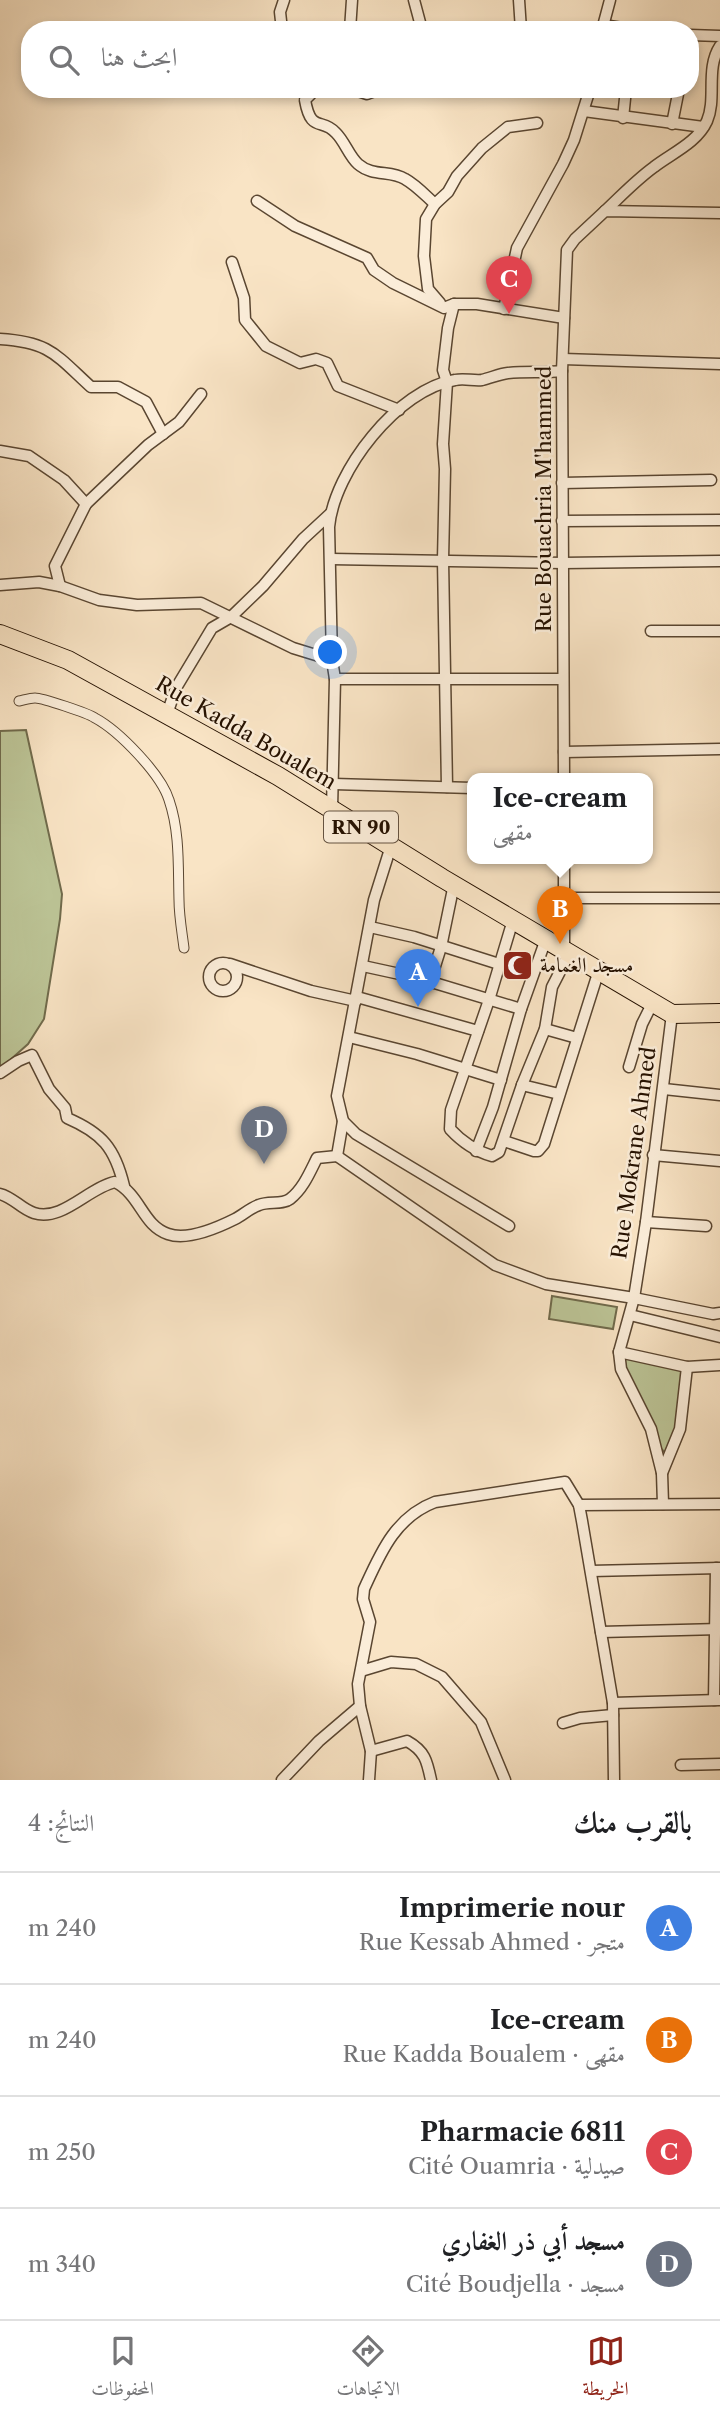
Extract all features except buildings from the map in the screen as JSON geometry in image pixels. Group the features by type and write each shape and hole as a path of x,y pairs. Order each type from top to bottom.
{"main road":[{"name":"Rue Kadda Boualem","path":"0,634 68,660 278,776 672,1014"},
{"path":"672,1014 720,1013"}],"street":[{"path":"281,21 280,12 284,0"},
{"path":"351,21 352,0"},
{"path":"414,0 421,21"},
{"path":"519,0 520,21"},
{"path":"605,21 610,0"},
{"path":"699,35 720,36"},
{"path":"584,111 703,127 708,118 713,60 720,46"},
{"path":"307,98 305,100 308,116 319,125 335,130 358,164 374,173 390,173 406,179 435,204"},
{"path":"504,309 517,248 563,164 588,98"},
{"path":"623,118 625,98"},
{"path":"672,124 677,98"},
{"path":"449,306 428,289 426,219 471,159 495,137 508,127 537,123"},
{"name":"Rue Bouachria M'hammed","path":"564,773 562,371 567,250 633,184 683,147 703,127"},
{"path":"257,201 295,226 367,258 374,270 393,283 449,306 477,304 564,318"},
{"path":"605,211 720,213"},
{"path":"232,262 244,298 246,320 266,346 300,363 316,359 327,363 338,386 399,410"},
{"path":"447,787 443,444 447,382 443,370 449,306"},
{"path":"0,339 23,341 47,348 91,387 118,387 146,402 163,434"},
{"path":"563,359 720,364"},
{"path":"332,810 335,679 332,660 330,514 337,494 370,438 384,422 412,399 456,379 481,380 506,373 562,371"},
{"path":"60,586 55,566 86,504 179,422 201,394"},
{"path":"0,451 29,456 64,480 86,504"},
{"path":"562,483 711,480"},
{"path":"167,714 176,688 212,628 231,617 263,586 303,539 330,514"},
{"path":"562,522 720,520"},
{"path":"331,559 563,563 720,561"},
{"path":"0,585 39,582 60,586 99,600 137,605 201,603 293,648 332,660"},
{"path":"651,631 720,631"},
{"path":"335,679 563,679"},
{"path":"19,701 37,698 97,719 136,751 161,785 169,797 175,823 184,948"},
{"path":"564,752 720,749"},
{"path":"334,784 467,788"},
{"path":"337,1156 342,1121 337,1096 374,900 391,846"},
{"path":"513,920 451,1110 450,1129 476,1151 495,1156 504,1141 522,1085 545,1029 552,987 567,952 564,864"},
{"path":"430,982 441,947 454,884"},
{"path":"564,898 720,898"},
{"path":"370,927 414,937 499,964"},
{"path":"476,1151 546,939"},
{"path":"230,964 311,991 357,999 478,1031"},
{"path":"363,966 430,982 521,1009"},
{"path":"504,1141 534,1151 542,1148 599,970"},
{"path":"629,1067 642,1024 653,1002"},
{"name":"Rue Mokrane Ahmed","path":"619,1352 634,1298 646,1222 672,1014"},
{"path":"545,1029 577,1038"},
{"path":"349,1037 417,1054 501,1080"},
{"path":"0,1073 18,1060 32,1055 49,1089 65,1108 66,1118 91,1128 118,1161 124,1186"},
{"path":"522,1085 559,1094"},
{"path":"663,1089 720,1095"},
{"path":"342,1121 356,1134 509,1226"},
{"path":"653,1155 720,1161"},
{"path":"0,1194 25,1209 43,1215 62,1211 104,1184 115,1182 133,1194 142,1212 154,1226 178,1236 195,1234 235,1219 260,1204 288,1201 300,1189 317,1158 337,1156 495,1265 546,1284 717,1314 715,1336 630,1314"},
{"path":"646,1222 706,1226"},
{"path":"663,1504 662,1473 651,1429 621,1369 619,1352 687,1367 720,1365"},
{"path":"662,1473 680,1429 687,1367"},
{"path":"369,1780 371,1751 360,1706 358,1684 370,1622 363,1599 364,1589 390,1536 424,1506 435,1502 565,1482 579,1505 601,1632 613,1709 614,1780"},
{"path":"579,1505 720,1504"},
{"path":"563,1723 613,1709 717,1700 718,1568 591,1572"},
{"path":"601,1632 717,1629"},
{"path":"361,1671 391,1662 416,1664 442,1677 481,1722 505,1780"},
{"path":"282,1780 319,1741 360,1706"},
{"path":"371,1751 407,1741 420,1748 427,1760 431,1780"},
{"path":"681,1765 720,1764"}],"green space":[{"path":"26,730 62,894 44,1019 28,1044 0,1069 0,731"},
{"path":"552,1296 617,1307 613,1329 549,1319"},
{"path":"624,1358 685,1370 676,1429 667,1454 659,1447 627,1372"}],"place":[{"name":"Pharmacie 6811","path":"509,314"},
{"name":"Ice-cream","path":"560,944"},
{"name":"مسجد الغمامة","path":"517,965"},
{"name":"Imprimerie nour","path":"418,1007"},
{"name":"مسجد أبي ذر الغفاري","path":"264,1164"}]}
